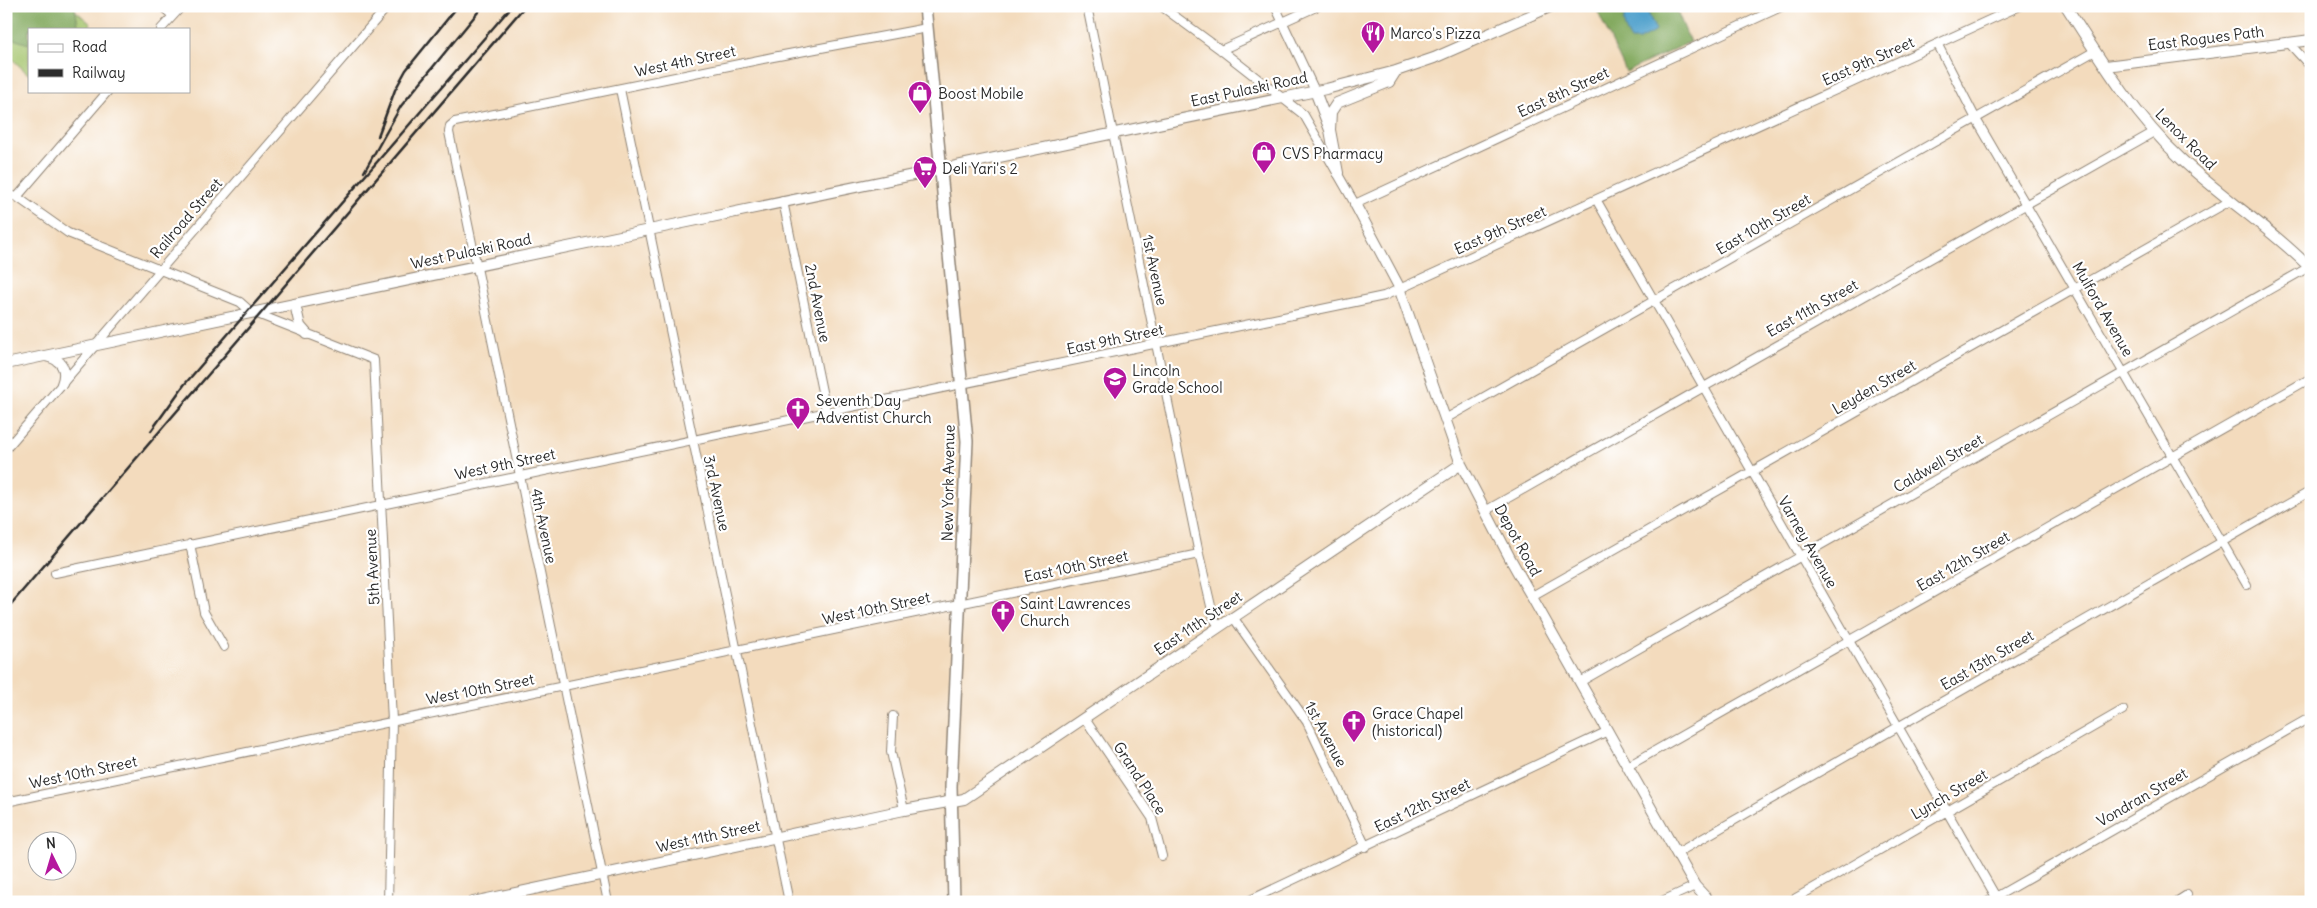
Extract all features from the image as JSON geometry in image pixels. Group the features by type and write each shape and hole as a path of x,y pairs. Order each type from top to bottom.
{"main road":[{"name":"New York Avenue","path":"925,6 967,441 951,801 954,902"}],"street":[{"path":"161,6 172,15"},
{"path":"162,28 182,6"},
{"name":"Railroad Street","path":"6,449 388,6"},
{"name":"1st Avenue","path":"1087,6 1199,554 1214,619 1219,626"},
{"name":"Depot Road","path":"1161,6 1304,115 1338,173 1400,290 1461,464 1485,511 1695,886 1710,902"},
{"path":"1275,6 1315,91"},
{"path":"1221,50 1318,6"},
{"name":"East Pulaski Road","path":"942,168 1284,98 1396,72 1477,41 1552,6"},
{"name":"East 8th Street","path":"1355,204 1783,6"},
{"name":"East 9th Street","path":"961,384 1156,345 1384,296 1597,201 2020,6"},
{"name":"Lenox Road","path":"2066,6 2095,52 2154,132 2180,159 2286,244 2310,268"},
{"name":"West 4th Street","path":"450,126 455,122 620,90 773,57 927,28"},
{"name":"East Rogues Path","path":"2106,66 2311,40"},
{"path":"2288,42 2311,67"},
{"name":"Mulford Avenue","path":"1938,45 1976,119 2247,585"},
{"name":"East 10th Street","path":"1444,419 2095,52"},
{"path":"1330,130 1332,112 1337,103 1389,82 1396,72"},
{"name":"3rd Avenue","path":"620,90 789,902"},
{"name":"Depot Road","path":"1315,91 1330,130 1338,173"},
{"path":"6,194 17,197 107,92"},
{"name":"4th Avenue","path":"450,126 449,132 608,902"},
{"name":"East 11th Street","path":"1485,511 2154,132"},
{"name":"West Pulaski Road","path":"6,364 222,318 254,314 476,264 649,230 942,168"},
{"name":"5th Avenue","path":"17,197 68,234 240,302 254,314 374,360 392,721 388,902"},
{"name":"2nd Avenue","path":"783,201 826,411"},
{"name":"Varney Avenue","path":"1597,201 1996,897"},
{"name":"Leyden Street","path":"1532,596 2230,201"},
{"name":"Caldwell Street","path":"1580,682 1802,558 2310,268"},
{"path":"295,304 300,326 307,334"},
{"path":"45,356 55,358 63,366 65,374 62,384"},
{"name":"East 12th Street","path":"1628,766 2311,378"},
{"name":"West 9th Street","path":"55,572 961,384"},
{"name":"East 11th Street","path":"951,801 970,796 1461,464"},
{"name":"East 13th Street","path":"1677,853 2222,543 2311,490"},
{"path":"190,544 204,612 224,647"},
{"name":"East 10th Street","path":"959,605 1199,554"},
{"name":"West 10th Street","path":"6,802 959,605"},
{"name":"1st Avenue","path":"1233,617 1308,722 1366,847"},
{"name":"Lynch Street","path":"1789,902 2124,710"},
{"path":"893,716 891,752 904,810"},
{"name":"Vondran Street","path":"1987,902 2311,717"},
{"name":"Grand Place","path":"1084,719 1152,818 1162,856"},
{"name":"East 12th Street","path":"1246,902 1366,847 1608,731"},
{"name":"West 11th Street","path":"473,902 951,801"},
{"path":"1660,902 1695,886"},
{"path":"2176,902 2187,895"}],"green space":[{"path":"6,6 70,6 91,24 88,28 28,28 28,74 6,53"},
{"path":"6,6 75,6 78,25 76,28 28,28 28,44 7,37 6,39"},
{"path":"1595,6 1633,6 1625,12 1646,9 1643,6 1675,6 1690,42 1626,72"}],"water":[{"path":"1633,6 1643,6 1646,8 1656,31 1639,40 1631,40 1624,26 1624,18"}],"railway":[{"path":"378,136 395,90 406,70 458,6"},
{"path":"364,172 401,106 483,6"},
{"path":"151,431 184,385 512,6"},
{"path":"6,610 525,6"}],"place":[{"name":"Marco's Pizza","path":"1373,54"},
{"name":"Boost Mobile","path":"920,114"},
{"name":"CVS Pharmacy","path":"1264,174"},
{"name":"Deli Yari's 2","path":"925,189"},
{"name":"Lincoln Grade School","path":"1115,400"},
{"name":"Seventh Day Adventist Church","path":"798,430"},
{"name":"Saint Lawrences Church","path":"1003,633"},
{"name":"Grace Chapel (historical)","path":"1354,743"}]}
